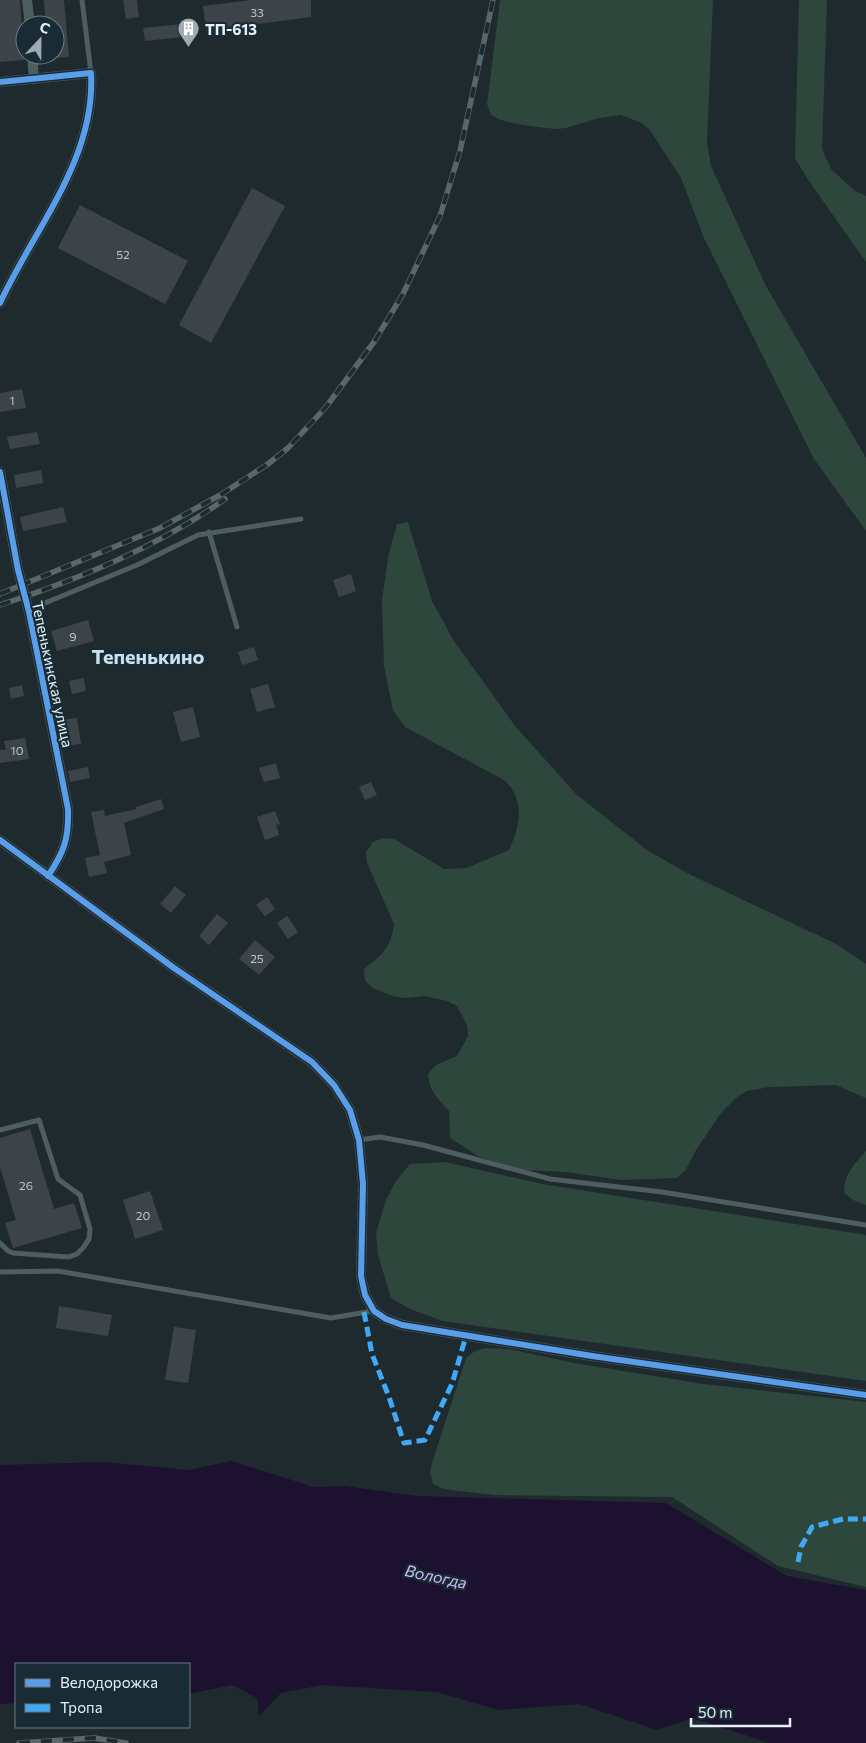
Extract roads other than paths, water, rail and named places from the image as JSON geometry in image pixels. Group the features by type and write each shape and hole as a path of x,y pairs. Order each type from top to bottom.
{"street":[{"path":"28,0 29,15"},
{"path":"33,65 34,79"},
{"path":"0,82 91,73 92,94 84,136 68,178 0,303"},
{"name":"Тепенькинская улица","path":"0,472 18,570 29,612 68,809 69,825 65,847 48,876"},
{"path":"0,840 174,968 312,1062 334,1085 350,1110 358,1140 363,1184 361,1276 364,1295 374,1310 386,1319 402,1325 592,1356 866,1394"}],"lane":[{"path":"82,0 91,73"},
{"path":"29,612 45,603 137,565 189,539 209,532 301,519"},
{"path":"209,532 237,627"},
{"path":"0,1130 39,1120 58,1179 80,1195 90,1230 89,1239 83,1248 77,1254 69,1257 13,1253 0,1243"},
{"path":"358,1140 380,1137 423,1145 550,1180 662,1192 866,1225"},
{"path":"0,1272 58,1271 331,1318 374,1310"}],"water":[{"name":"Вологда","path":"231,1461 314,1487 345,1486 417,1496 666,1503 787,1576 866,1590 866,1743 769,1743 693,1718 657,1730 579,1704 498,1710 437,1692 322,1685 281,1693 259,1716 257,1698 232,1685 190,1694 190,1663 15,1663 15,1703 0,1704 0,1465 104,1462 189,1470"}],"railway":[{"path":"0,594 160,528 222,494 268,464 288,448 326,407 374,342 403,294 440,216 460,151 493,0"},
{"path":"0,605 88,573 145,547 173,532 225,499"},
{"path":"19,1743 94,1738 126,1743"}],"place":[{"name":"ТП-613","path":"189,48"}],"district":[{"name":"Тепенькино","path":"148,656"}]}
